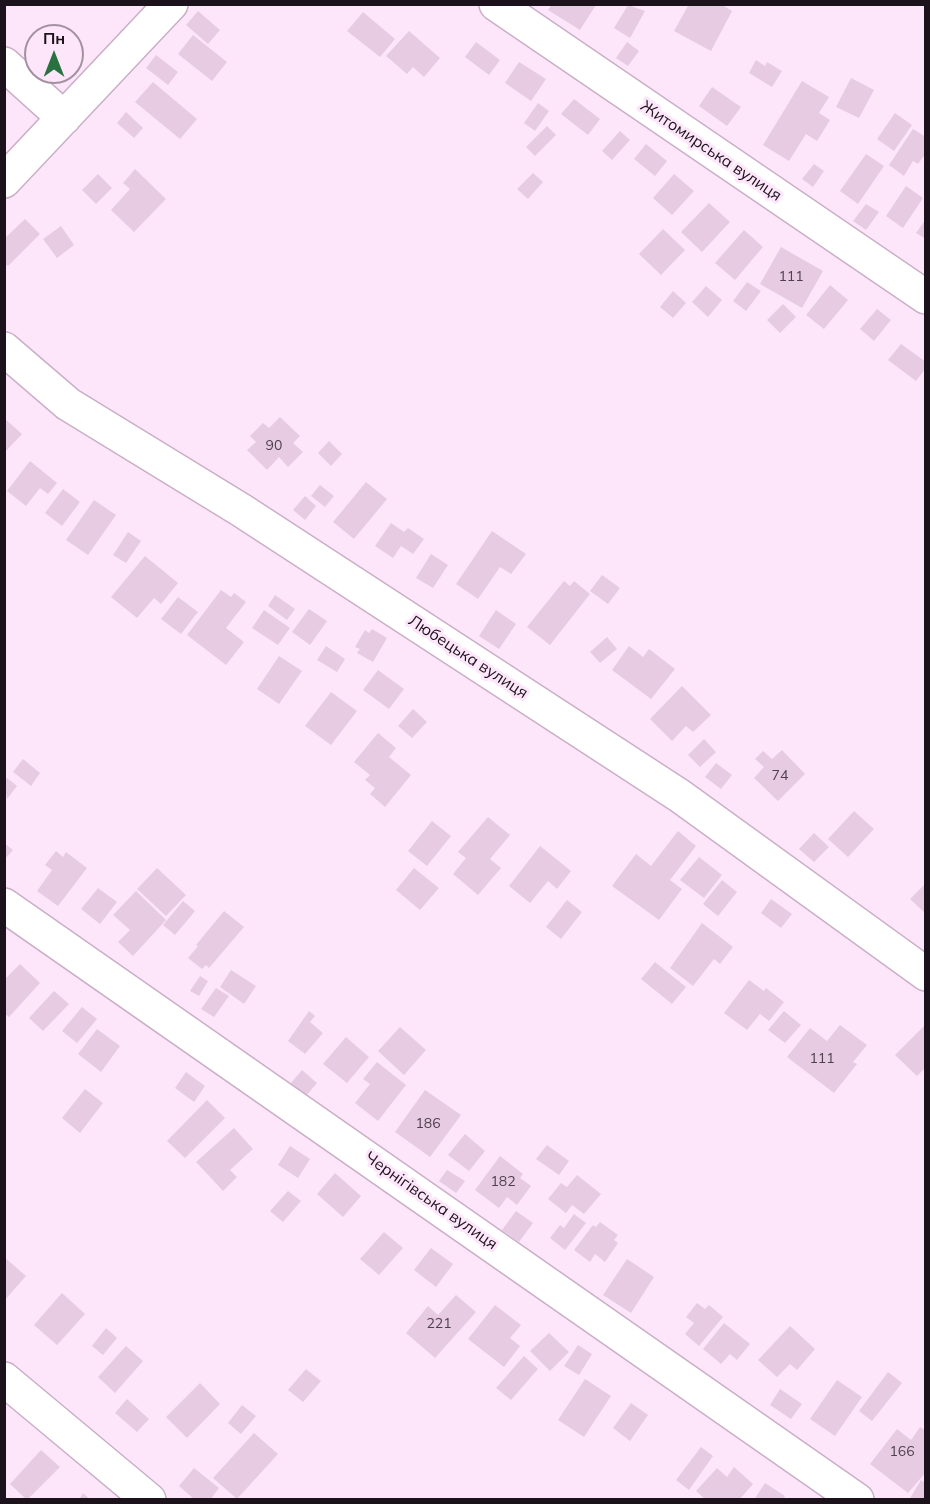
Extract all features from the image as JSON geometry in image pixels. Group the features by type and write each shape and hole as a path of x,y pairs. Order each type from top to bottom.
{"street":[{"path":"4,181 171,4"},
{"name":"Житомирська вулиця","path":"496,4 926,297"},
{"path":"4,64 64,118"},
{"name":"Любецька вулиця","path":"4,349 68,404 241,510 670,790 926,974"},
{"name":"Чернігівська вулиця","path":"4,904 857,1500"},
{"path":"4,1379 148,1500"}],"building":[{"path":"552,4 596,5 580,30 548,10"},
{"path":"689,4 721,4 732,11 711,51 674,31"},
{"path":"628,5 645,11 630,38 614,28"},
{"path":"198,11 220,30 208,44 186,25"},
{"path":"363,12 395,39 380,57 347,31"},
{"path":"409,31 440,58 424,77 413,67 407,74 386,56"},
{"path":"193,35 227,62 212,81 178,54"},
{"path":"476,42 500,60 489,75 465,57"},
{"path":"627,42 639,51 628,66 616,58"},
{"path":"156,55 178,72 168,85 146,68"},
{"path":"756,60 765,66 767,62 782,71 772,87 749,73"},
{"path":"519,62 546,79 531,101 505,83"},
{"path":"851,78 874,90 859,118 836,107"},
{"path":"802,81 829,97 819,113 830,120 817,141 806,134 789,161 763,145"},
{"path":"153,82 197,119 180,139 135,102"},
{"path":"712,87 741,107 727,126 699,106"},
{"path":"574,99 600,119 588,135 561,114"},
{"path":"538,103 549,111 535,131 524,123"},
{"path":"126,112 143,128 134,138 117,123"},
{"path":"895,113 912,125 894,151 877,139"},
{"path":"547,126 556,135 535,156 526,147"},
{"path":"913,129 926,137 926,153 918,164 913,161 904,176 889,165"},
{"path":"620,131 630,140 612,160 602,151"},
{"path":"646,144 667,161 655,176 634,159"},
{"path":"866,154 884,166 858,204 840,191"},
{"path":"814,164 824,171 813,187 802,179"},
{"path":"135,169 166,199 134,232 111,210 130,189 123,183"},
{"path":"533,173 543,182 528,199 517,189"},
{"path":"98,174 112,188 96,204 82,190"},
{"path":"674,174 694,191 672,215 653,198"},
{"path":"906,186 923,198 903,228 886,216"},
{"path":"709,203 730,222 702,252 681,232"},
{"path":"866,204 879,212 866,230 853,221"},
{"path":"25,219 40,234 8,266 4,263 4,239"},
{"path":"926,219 926,239 916,233"},
{"path":"61,226 74,245 57,258 43,239"},
{"path":"663,229 685,250 661,275 639,254"},
{"path":"744,230 763,247 735,280 715,263"},
{"path":"781,247 823,271 802,308 760,284"},
{"path":"747,282 761,291 746,311 733,301"},
{"path":"830,285 848,300 824,329 806,315"},
{"path":"706,286 722,300 708,317 692,302"},
{"path":"673,291 686,303 673,318 660,307"},
{"path":"783,304 796,317 780,333 767,320"},
{"path":"877,309 891,320 874,341 860,329"},
{"path":"901,344 926,362 926,368 916,381 888,360"},
{"path":"280,417 300,436 293,443 303,452 288,467 279,457 267,470 247,450 256,442 250,436 263,423 269,428"},
{"path":"4,418 22,434 4,453"},
{"path":"329,441 342,454 331,466 318,453"},
{"path":"30,461 57,483 48,494 40,488 26,506 7,491"},
{"path":"366,482 387,499 354,539 333,522"},
{"path":"320,485 334,496 325,507 311,496"},
{"path":"63,489 80,502 62,526 45,513"},
{"path":"305,496 316,506 305,520 293,510"},
{"path":"94,500 116,515 88,555 66,540"},
{"path":"391,523 404,532 408,528 424,539 413,554 401,546 393,558 375,546"},
{"path":"492,531 526,554 511,574 500,567 478,599 456,584"},
{"path":"128,532 141,541 126,563 113,555"},
{"path":"431,554 448,565 433,588 416,578"},
{"path":"145,556 178,583 161,604 154,598 137,618 111,597"},
{"path":"602,575 620,588 608,604 590,591"},
{"path":"564,581 570,586 574,581 590,594 550,645 527,627"},
{"path":"221,590 231,597 234,593 246,602 226,628 244,642 226,665 187,635"},
{"path":"275,595 295,609 287,620 268,606"},
{"path":"178,597 198,612 181,634 161,619"},
{"path":"309,609 327,621 310,645 292,632"},
{"path":"264,610 290,628 278,645 252,628"},
{"path":"496,610 516,624 499,649 479,636"},
{"path":"372,629 387,638 373,662 357,653 360,649 355,647 365,630 369,633"},
{"path":"607,637 617,649 600,663 590,652"},
{"path":"326,646 345,659 337,672 317,660"},
{"path":"629,646 643,657 649,649 675,669 651,699 612,670"},
{"path":"279,656 302,671 279,704 257,689"},
{"path":"378,670 404,689 389,709 363,690"},
{"path":"682,686 711,715 693,732 686,726 672,741 650,719"},
{"path":"331,692 357,711 331,745 305,726"},
{"path":"413,709 427,722 412,738 398,726"},
{"path":"378,733 396,748 389,757 411,775 385,807 370,794 375,788 365,780 370,775 354,762"},
{"path":"704,739 716,752 700,767 688,755"},
{"path":"782,750 805,774 778,801 754,778 764,767 755,759 763,751 772,759"},
{"path":"23,759 40,773 31,786 13,772"},
{"path":"716,763 732,775 721,789 705,777"},
{"path":"7,778 17,786 7,799 4,782"},
{"path":"854,811 874,829 848,857 828,839"},
{"path":"488,817 510,835 490,859 501,868 478,895 453,874 466,858 458,852"},
{"path":"432,821 451,836 427,866 408,851"},
{"path":"678,831 696,846 670,880 682,889 659,920 612,886 636,854 651,866"},
{"path":"814,833 829,847 814,862 799,849"},
{"path":"4,843 13,850 4,860"},
{"path":"540,846 571,871 557,889 548,881 530,903 509,886"},
{"path":"56,851 63,857 66,852 87,868 58,906 37,891 52,870 45,865"},
{"path":"699,857 722,875 704,898 680,880"},
{"path":"157,868 186,895 166,916 137,889"},
{"path":"414,868 439,888 420,910 396,890"},
{"path":"722,880 737,892 718,916 703,904"},
{"path":"926,883 926,914 910,899"},
{"path":"98,888 117,902 100,924 81,909"},
{"path":"136,891 166,920 133,956 118,942 130,930 113,915"},
{"path":"771,899 792,914 781,928 761,913"},
{"path":"567,900 582,912 561,939 546,927"},
{"path":"183,901 195,911 175,935 163,925"},
{"path":"224,911 244,927 209,968 206,965 202,969 188,958"},
{"path":"702,923 733,947 720,964 714,959 693,986 670,968"},
{"path":"655,962 686,987 672,1004 641,979"},
{"path":"20,964 40,983 9,1017 4,1013 4,980"},
{"path":"231,970 256,986 244,1004 220,987"},
{"path":"200,976 208,981 199,996 190,991"},
{"path":"749,980 764,991 766,988 784,1002 769,1021 760,1014 747,1030 724,1013"},
{"path":"216,988 229,996 214,1017 201,1009"},
{"path":"54,991 69,1004 43,1031 29,1018"},
{"path":"82,1007 97,1019 77,1043 62,1031"},
{"path":"309,1011 315,1016 310,1022 323,1033 305,1054 288,1041"},
{"path":"784,1011 801,1025 785,1043 768,1030"},
{"path":"926,1024 926,1067 917,1076 895,1055"},
{"path":"840,1025 867,1045 853,1062 857,1064 834,1093 787,1057 810,1028 827,1041"},
{"path":"400,1027 426,1050 404,1075 378,1051"},
{"path":"97,1029 120,1046 101,1072 78,1054"},
{"path":"346,1037 369,1057 347,1083 323,1064"},
{"path":"377,1062 406,1085 378,1121 355,1103 370,1084 363,1079"},
{"path":"302,1070 317,1083 306,1096 291,1083"},
{"path":"186,1072 205,1086 194,1102 175,1088"},
{"path":"85,1089 103,1103 80,1133 62,1118"},
{"path":"425,1090 461,1115 430,1157 395,1132"},
{"path":"207,1100 225,1118 185,1158 167,1141"},
{"path":"234,1128 253,1149 230,1170 237,1177 223,1191 196,1162"},
{"path":"465,1134 485,1151 469,1171 448,1155"},
{"path":"547,1145 569,1161 559,1175 536,1159"},
{"path":"290,1146 310,1159 298,1178 278,1165"},
{"path":"500,1156 523,1174 520,1178 531,1186 517,1205 507,1197 499,1208 475,1190"},
{"path":"447,1170 465,1181 456,1193 439,1181"},
{"path":"335,1173 361,1196 343,1217 317,1194"},
{"path":"577,1175 601,1194 584,1214 572,1205 566,1213 548,1199 561,1183 567,1187"},
{"path":"288,1191 301,1201 283,1222 270,1211"},
{"path":"516,1211 533,1223 519,1242 502,1230"},
{"path":"574,1214 586,1223 565,1250 550,1238 560,1225 564,1228"},
{"path":"600,1222 618,1235 614,1240 618,1243 605,1262 595,1254 590,1262 574,1250 593,1225 596,1227"},
{"path":"384,1232 403,1248 379,1275 360,1259"},
{"path":"431,1248 453,1264 436,1287 414,1270"},
{"path":"4,1257 26,1276 4,1301"},
{"path":"627,1259 654,1277 631,1313 603,1295"},
{"path":"62,1293 85,1314 57,1345 34,1325"},
{"path":"456,1295 476,1312 435,1358 406,1333 428,1306 438,1315"},
{"path":"697,1303 705,1309 709,1305 723,1317 699,1346 685,1334 694,1323 686,1317"},
{"path":"495,1305 521,1325 510,1338 520,1346 504,1367 468,1339"},
{"path":"724,1323 750,1344 737,1360 730,1354 721,1364 703,1349"},
{"path":"790,1326 815,1349 797,1370 790,1364 777,1377 758,1360"},
{"path":"106,1328 117,1338 103,1355 92,1346"},
{"path":"549,1333 569,1352 550,1371 530,1351"},
{"path":"578,1345 592,1354 579,1375 564,1366"},
{"path":"126,1346 143,1361 115,1393 98,1377"},
{"path":"524,1356 538,1369 511,1400 496,1388"},
{"path":"306,1369 321,1381 303,1402 288,1390"},
{"path":"888,1372 902,1383 872,1421 859,1411"},
{"path":"585,1379 611,1396 584,1437 558,1420"},
{"path":"837,1380 862,1397 835,1436 810,1419"},
{"path":"200,1383 220,1404 187,1438 166,1417"},
{"path":"780,1389 802,1404 791,1419 770,1405"},
{"path":"127,1399 149,1419 137,1432 115,1413"},
{"path":"631,1403 648,1415 630,1441 613,1428"},
{"path":"242,1405 256,1416 241,1434 228,1423"},
{"path":"920,1427 926,1431 926,1472 908,1493 870,1464 897,1429 911,1440"},
{"path":"254,1433 278,1454 237,1499 213,1478"},
{"path":"701,1447 713,1456 689,1490 676,1480"},
{"path":"41,1450 60,1467 27,1500 10,1484"},
{"path":"734,1467 753,1484 739,1500 706,1500 696,1491 717,1468 727,1477"},
{"path":"194,1468 219,1488 210,1500 195,1500 179,1486"},
{"path":"921,1480 926,1483 926,1500 909,1500"},
{"path":"765,1483 785,1496 783,1500 754,1500"},
{"path":"83,1493 91,1500 79,1500"}]}
